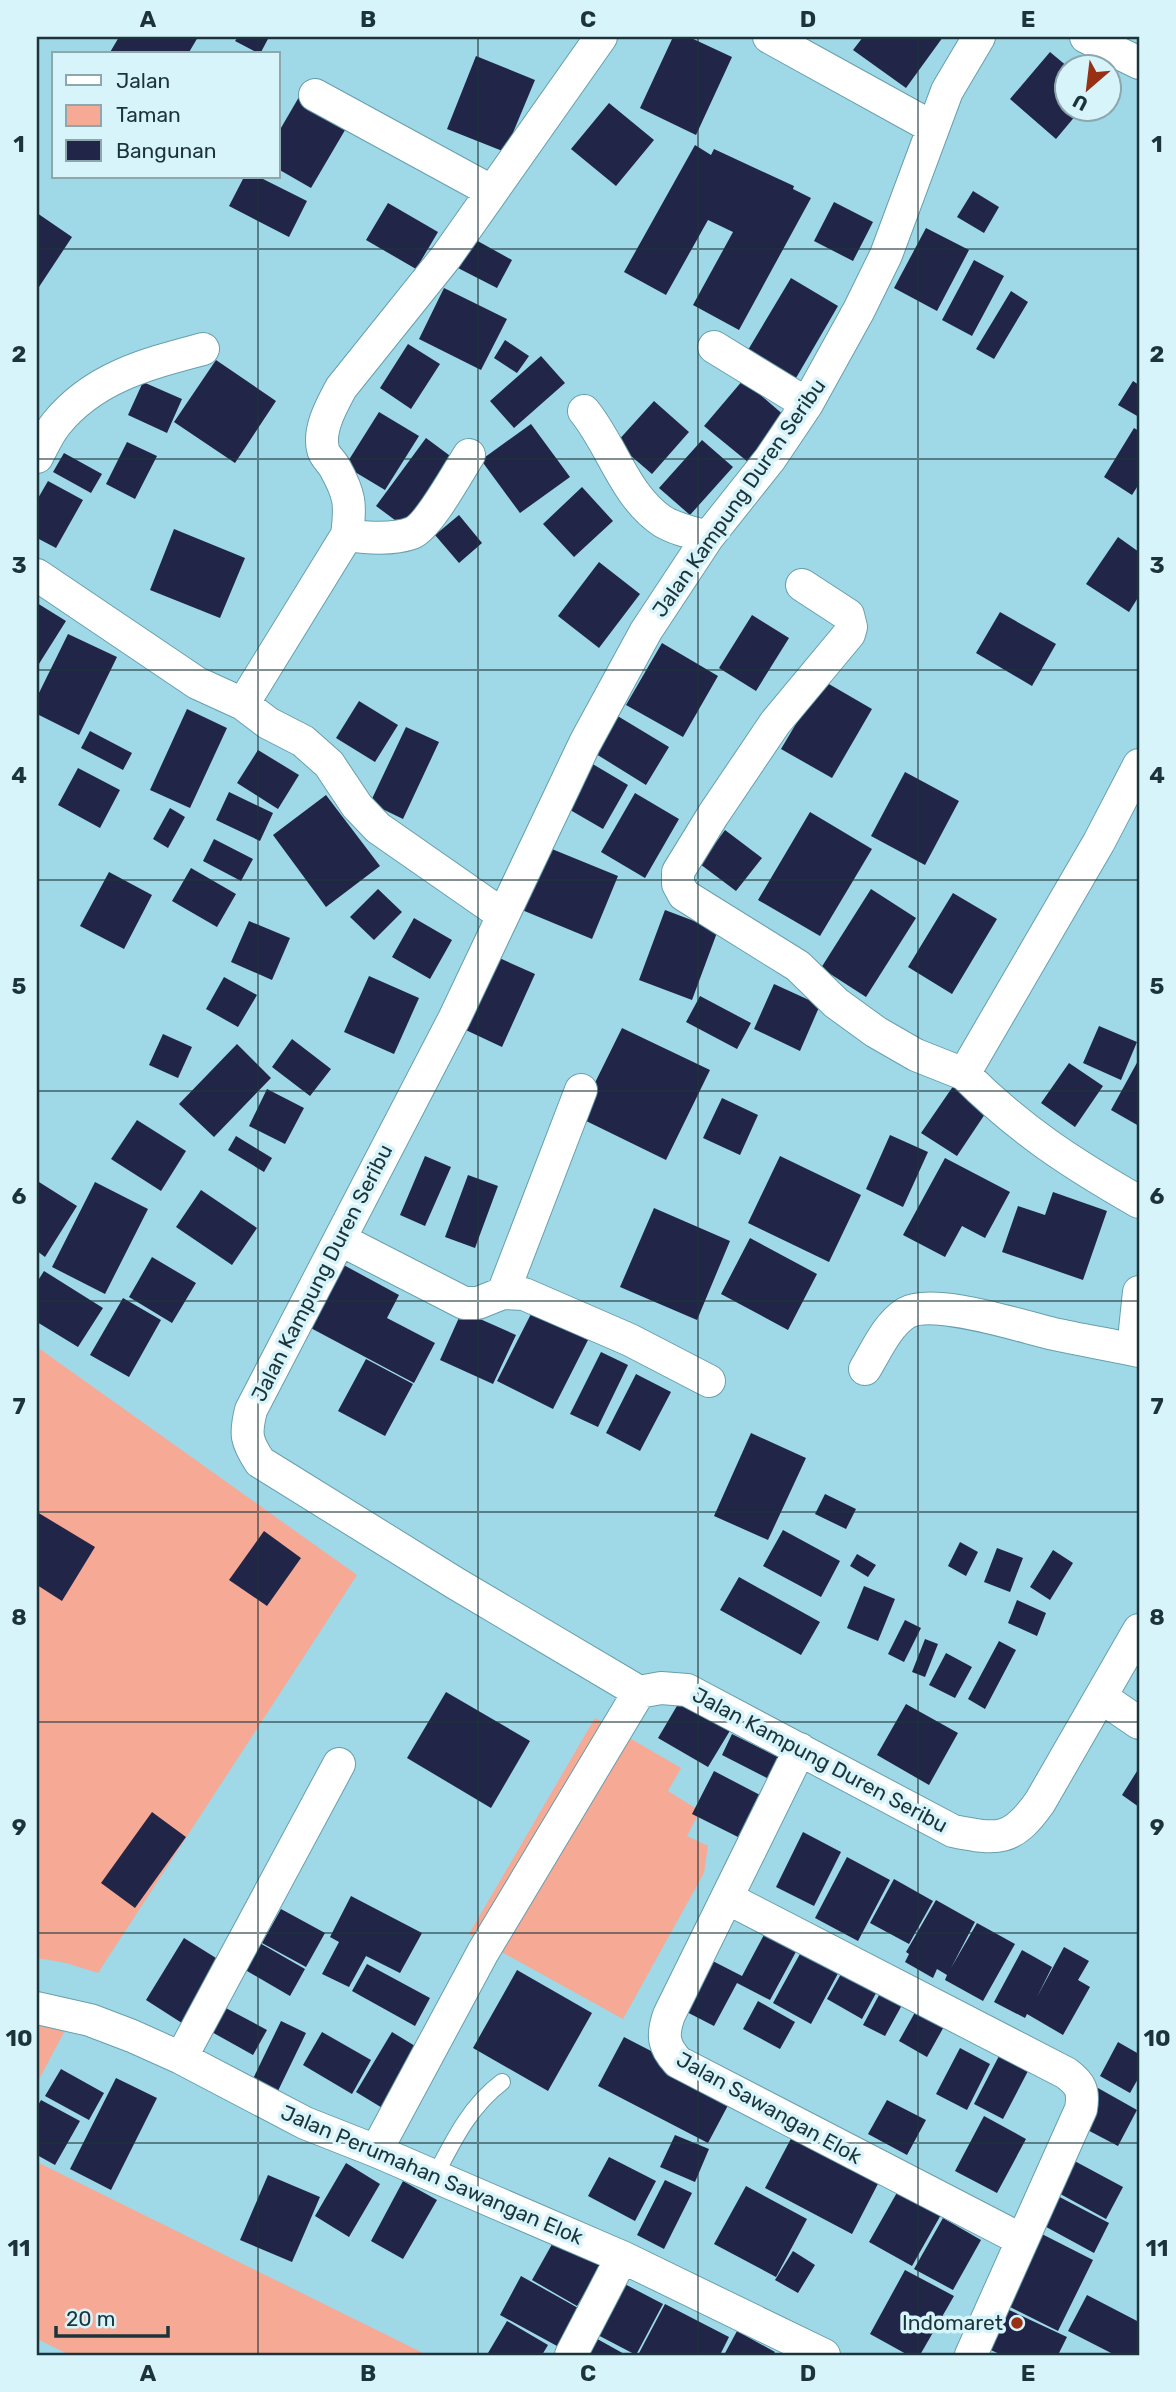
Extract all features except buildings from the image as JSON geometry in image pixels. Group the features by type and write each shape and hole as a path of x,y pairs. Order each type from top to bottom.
{"street":[{"path":"243,704 347,535 351,505 345,487 323,451 329,411 341,388 446,257 601,37"},
{"path":"769,37 932,127"},
{"name":"Jalan Kampung Duren Seribu","path":"979,37 947,91 886,255 825,373 770,459 708,537 646,631 585,743 454,1019 341,1240 273,1364 251,1410 247,1427 248,1443 260,1462 455,1583 639,1692 661,1688 687,1689 953,1831 983,1837 1006,1835 1025,1824 1139,1630"},
{"path":"1086,37 1139,63"},
{"path":"315,95 491,191"},
{"path":"713,347 807,404"},
{"path":"37,457 56,424 89,394 140,366 203,349"},
{"path":"584,411 594,423 620,472 645,505 662,521 708,537"},
{"path":"347,535 378,537 411,533 418,529 431,514 469,454"},
{"path":"37,575 197,683 243,704 268,723 303,741 329,764 357,806 378,828 503,915"},
{"path":"802,585 848,615 851,621 849,634 775,723 692,849 678,872 678,884 684,895 798,966 836,1003 876,1032 916,1055 964,1074 1006,1115 1039,1141 1139,1202"},
{"path":"964,1074 1099,842 1139,765"},
{"path":"503,1293 581,1090"},
{"path":"341,1240 464,1303 478,1303 503,1293 524,1294 630,1340 709,1381"},
{"path":"1139,1292 1135,1330 1139,1340"},
{"path":"865,1369 887,1332 907,1313 925,1308 956,1311 1139,1351"},
{"path":"376,2151 483,1952 639,1692"},
{"path":"1101,1697 1139,1723"},
{"name":"Jalan Sawangan Elok","path":"800,1749 669,2015 663,2040 669,2053 678,2062 1021,2240"},
{"path":"181,2058 339,1764"},
{"path":"727,1898 1078,2081 1083,2094 1081,2109 971,2355"},
{"name":"Jalan Perumahan Sawangan Elok","path":"37,2008 90,2020 181,2058 305,2123 622,2257 824,2355"},
{"path":"571,2355 622,2257"}],"lane":[{"path":"435,2176 467,2119 489,2092 502,2082"}],"green space":[{"path":"37,1347 357,1575 98,1973 37,1958"},
{"path":"595,1718 681,1768 668,1791 700,1811 687,1836 708,1846 704,1873 623,2019 469,1934"},
{"path":"37,1992 77,2008 37,2083"},
{"path":"37,2162 427,2355 70,2355 37,2339"}],"place":[{"name":"Indomaret","path":"1017,2323"}]}
